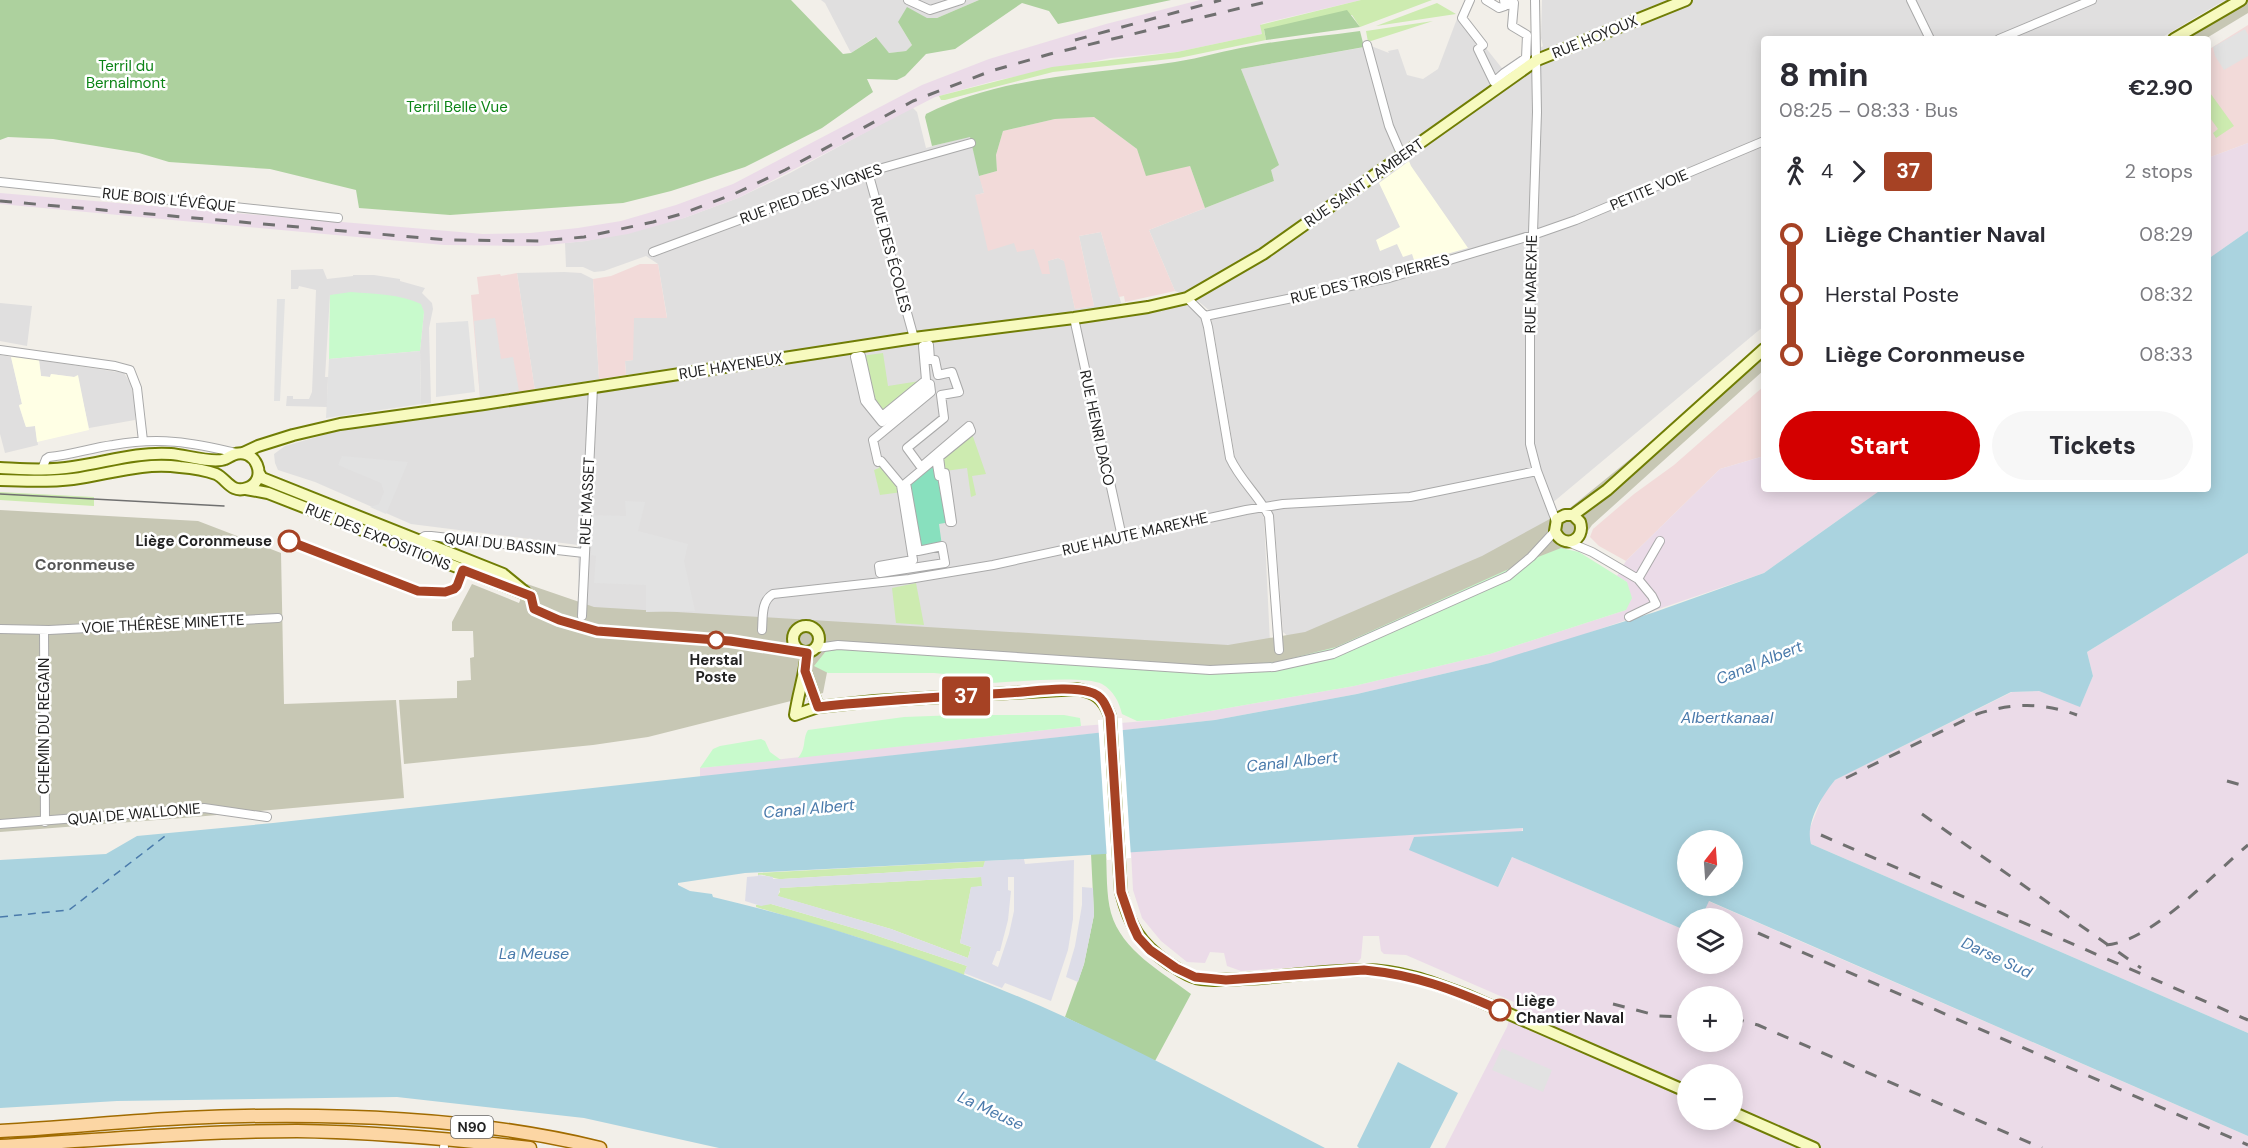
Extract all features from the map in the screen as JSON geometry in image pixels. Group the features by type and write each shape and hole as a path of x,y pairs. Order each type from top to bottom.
{"main road":[{"name":"N90","path":"0,1131 91,1123 217,1117 328,1117 409,1121 514,1132 596,1147"},
{"path":"119,1144 120,1129 126,1126 187,1122 217,1117"},
{"name":"N90","path":"0,1146 119,1144 161,1137 255,1132 348,1132 419,1136 530,1148"},
{"path":"161,1137 184,1142 322,1140 458,1148"},
{"path":"596,1147 611,1148"}],"street":[{"path":"908,0 930,10 961,0"},
{"path":"1470,0 1462,18 1483,45 1478,49 1494,82 1526,58 1527,34 1512,26 1514,3 1508,5 1506,0"},
{"path":"1486,0 1499,8 1505,6 1506,0"},
{"name":"RUE MAREXHE","path":"1535,0 1537,60 1530,323 1530,444 1537,471 1551,504 1562,521"},
{"name":"RUE HOYOUX","path":"1537,60 1686,0"},
{"path":"1911,0 1929,36"},
{"path":"2006,36 2092,0"},
{"path":"2179,36 2241,0"},
{"path":"1367,45 1389,126 1402,156"},
{"name":"RUE SAINT LAMBERT","path":"1187,298 1263,254 1537,60"},
{"name":"PETITE VOIE","path":"1533,235 1576,220 1761,142"},
{"name":"RUE PIED DES VIGNES","path":"653,252 868,172 971,143"},
{"name":"RUE DES ÉCOLES","path":"868,172 914,338"},
{"name":"RUE BOIS L'ÉVÊQUE","path":"0,182 338,218"},
{"name":"RUE DES TROIS PIERRES","path":"1205,316 1389,278 1533,235"},
{"path":"1187,298 1205,316 1230,458 1234,468 1257,500 1265,507 1269,516 1279,651"},
{"name":"RUE HAYENEUX","path":"235,455 277,440 340,424 914,338 1148,307 1187,298"},
{"name":"RUE HENRI DACO","path":"1074,318 1122,537"},
{"path":"929,345 930,360 936,360 938,375 952,372 959,392 941,395 944,418 907,448 921,467 969,426 971,431 939,457 941,473 945,473 952,522 950,522 942,476 939,476 936,458 906,483 918,551 942,546 945,563 880,573 879,566 913,560 901,484 881,461 878,462 873,440 931,392 930,384 882,422 865,401 855,357 861,356 871,402 882,416 926,380 923,346 929,345"},
{"path":"0,350 130,370 137,388 143,441"},
{"path":"531,596 534,609 559,620 597,631 730,641 808,651 837,645 1210,670 1274,667 1333,654 1508,576 1531,558 1562,521 1607,490 1761,352"},
{"name":"RUE MASSET","path":"582,616 593,387"},
{"path":"0,480 67,479 134,466 159,465 217,474 235,489 246,489 254,483 266,451 277,440"},
{"path":"42,469 46,459 49,458 143,441 185,442 253,458 258,470"},
{"path":"0,468 72,467 110,458 154,453 214,460 235,455"},
{"path":"224,480 222,466 235,455"},
{"name":"RUE DES EXPOSITIONS","path":"258,470 262,478 503,574 531,596"},
{"name":"RUE HAUTE MAREXHE","path":"762,630 764,606 767,597 773,594 909,579 993,565 1265,507 1410,497 1537,471"},
{"name":"RUE DES EXPOSITIONS","path":"246,489 268,493 531,596"},
{"path":"1562,521 1582,525 1577,539 1568,542"},
{"path":"1562,521 1559,538 1592,552 1638,579 1652,596 1656,604 1629,617"},
{"path":"1580,535 1592,552"},
{"name":"QUAI DU BASSIN","path":"417,541 425,536 431,536 584,553"},
{"path":"1638,579 1660,541"},
{"name":"VOIE THÉRÈSE MINETTE","path":"0,629 46,630 278,618"},
{"name":"CHEMIN DU REGAIN","path":"45,822 46,630"},
{"path":"808,651 795,715 818,707 875,701 1077,689 1099,696 1106,705 1110,719 1121,892 1138,937 1150,950 1176,968 1195,977 1226,980 1364,970 1398,974 1433,982 1677,1087"},
{"path":"805,671 818,707"},
{"name":"QUAI DE WALLONIE","path":"0,824 204,808 267,817"},
{"path":"1743,1117 1814,1148"}],"shaded area":[{"path":"821,0 979,0 937,18 898,22 912,45 906,51 889,53 875,37 851,53 825,3"},
{"path":"1200,0 1361,0 1261,24 1262,34 1177,52 1111,58 994,81 935,97 738,198 684,218 628,234 586,241 538,246 444,245 0,204 0,193 483,234 530,233 621,221 676,205 733,184 922,85 989,59 1106,24"},
{"path":"1542,0 2225,0 2164,36 1761,36 1761,329 1551,504 1549,526 1483,560 1292,640 1283,632 1274,517 1268,504 1260,500 1236,463 1210,311 1198,301 1175,291 1149,230 1274,181 1270,169 1278,165 1241,69 1371,46 1389,53 1388,51 1398,49 1407,75 1423,79 1438,69 1457,19 1462,18 1505,72 1543,46 1541,38"},
{"path":"2226,0 2248,0 2248,13 2210,36 2170,36"},
{"path":"2248,25 2248,143 2211,157 2211,48"},
{"path":"2245,29 2248,35 2248,56 2224,70 2215,56 2213,47"},
{"path":"912,107 917,112 926,148 970,136 984,193 976,195 1015,243 1034,249 1047,261 1058,258 1065,261 1075,309 1094,306 1079,236 1101,232 1122,306 626,375 625,361 633,360 633,318 667,317 658,264 646,256 604,271 594,272 583,267 566,267 565,243 586,241 684,218 738,198 790,173"},
{"path":"1094,117 1137,149 1190,166 1205,208 1149,230 1175,291 1125,302 1124,296 1119,297 1101,232 1079,236 1094,306 1075,309 1064,261 1058,258 1048,261 1050,274 1042,274 1034,249 1017,252 1014,243 988,251 975,195 984,193 979,176 997,171 996,155 1003,131 1055,119"},
{"path":"2248,143 2248,231 2211,257 2211,157"},
{"path":"1409,161 1468,248 1415,263 1412,254 1403,257 1397,244 1380,251 1376,240 1400,227 1379,183"},
{"path":"640,264 658,264 667,318 634,318 633,360 625,361 626,375 599,379 593,279 611,276"},
{"path":"323,269 327,279 374,275 400,279 400,281 425,288 422,293 432,303 433,309 429,328 431,403 421,404 420,351 424,312 330,295 325,377 328,377 327,407 286,406 287,396 293,396 293,399 309,399 312,392 316,290 299,286 298,289 291,289 291,270"},
{"path":"517,273 581,273 593,279 599,379 535,391"},
{"path":"517,273 535,391 480,398 471,295 479,294 477,277"},
{"path":"277,299 285,299 280,401 274,401"},
{"path":"0,303 32,306 27,346 0,341"},
{"path":"1182,304 1191,307 1204,320 1228,462 1251,494 1264,518 1270,643 1223,648 603,612 579,605 578,545 411,524 315,482 278,470 275,463 274,454 285,446 341,430 925,342 1163,309"},
{"path":"495,318 501,359 513,357 519,391 480,398 474,321"},
{"path":"468,321 475,392 436,397 436,323"},
{"path":"1761,346 1761,373 1592,525 1581,541 1504,584 1332,659 1233,679 829,662 823,693 648,737 593,745 404,764 399,700 457,698 457,681 471,680 470,658 474,657 473,631 452,631 452,622 472,584 519,603 527,584 594,607 1228,645 1305,632 1482,556 1570,508 1661,434"},
{"path":"420,351 421,404 326,418 329,359"},
{"path":"0,355 11,357 22,404 19,406 26,427 35,426 38,445 5,453 0,434"},
{"path":"11,357 39,360 41,376 50,377 51,374 74,377 78,375 89,430 37,442 35,426 26,427 19,405 22,404"},
{"path":"39,360 124,373 131,384 135,420 89,428 79,385 74,377 51,374 50,377 41,376"},
{"path":"1761,389 1761,457 1720,469 1626,561 1599,546 1590,537 1593,529 1634,494 1674,465"},
{"path":"342,456 408,462 386,514 370,507 379,504 384,492 381,483 338,465"},
{"path":"1761,457 1761,492 1878,492 1764,573 1556,644 1490,663 1357,694 1215,720 700,777 700,768 1081,726 1159,720 1354,686 1490,654 1626,610 1627,582 1617,576 1626,561 1720,469"},
{"path":"625,501 645,502 638,531 688,544 684,561 695,611 646,612 646,585 594,583 596,556 591,555 592,515 626,516"},
{"path":"0,510 198,521 281,553 284,704 396,700 404,798 0,832"},
{"path":"2248,553 2248,1033 1811,844 1808,833 1824,793 1835,780 2012,692 2039,691 2080,706 2093,676 2087,652"},
{"path":"1523,828 1499,887 1512,857 1677,927 1677,974 1743,974 1743,916 2248,1136 2248,1148 1445,1148 1507,1027 1514,1002 1406,955 1384,954 1381,951 1379,936 1363,936 1361,958 1358,962 1348,964 1241,971 1227,966 1224,953 1210,952 1205,963 1187,962 1161,941 1142,918 1133,890 1131,851"},
{"path":"1024,859 1025,864 1074,860 1073,919 1068,950 1051,1001 1005,983 1002,988 964,973 967,966 860,930 771,904 761,906 745,901 747,877 758,875 782,879 983,867 985,861","holes":["981,877 982,886 971,887 960,943 971,947 968,958 891,929 778,896 780,888","1008,877 1014,877 1014,911 998,967 992,964 997,951 1000,951 1008,920 1011,891 1008,890"]},
{"path":"1082,887 1093,888 1094,915 1078,982 1066,977 1075,946 1082,905"},
{"path":"1708,901 1724,908 1705,908"},
{"path":"1502,1048 1552,1070 1543,1092 1492,1070"}],"green space":[{"name":"Terril Belle Vue","path":"0,0 791,0 843,54 851,53 876,37 889,53 906,51 912,45 898,22 907,7 927,18 937,18 979,0 1171,0 1058,24 1049,11 1022,3 955,49 926,54 905,76 897,80 867,79 873,92 822,128 745,167 671,191 623,203 450,215 359,208 356,190 270,169 169,162 139,153 53,139 8,137 0,140"},
{"path":"1361,0 1432,0 1360,27 1352,15 1264,30 1266,40 1179,58 1053,72 945,100 941,100 939,96 1052,67 1177,52 1262,34 1260,25"},
{"path":"1437,3 1456,14 1376,26"},
{"path":"1347,10 1360,27 1266,40 1264,29"},
{"path":"1433,21 1368,42 1366,31"},
{"path":"1360,31 1364,47 1241,69 1279,165 1271,170 1274,181 1205,208 1190,166 1146,176 1137,149 1094,117 1055,119 1003,131 996,155 997,171 979,176 970,137 932,146 925,117 926,114 955,101 1016,84 1175,62 1292,39"},
{"path":"2211,94 2234,126 2216,138 2213,133 2218,129 2211,119"},
{"path":"351,292 396,296 421,304 424,312 420,351 329,359 330,295"},
{"path":"883,353 888,386 926,380 882,416 871,401 861,356"},
{"path":"971,431 986,474 972,476 976,495 971,497 967,468 945,471 939,457"},
{"path":"936,458 950,522 939,524 942,546 918,551 906,483"},
{"path":"878,462 902,492 880,495 874,470 879,468"},
{"path":"0,492 94,497 94,506 0,500"},
{"path":"1561,548 1579,552 1627,582 1632,598 1626,610 1490,654 1354,686 1159,720 1137,721 1122,714 1113,693 1102,684 1093,681 1065,679 990,683 987,678 934,673 828,673 814,666 826,651 888,645 1207,667 1277,662 1336,647 1520,564"},
{"path":"916,583 924,625 896,623 892,588"},
{"path":"1064,715 1080,718 1081,726 798,758 803,750 808,730 904,717"},
{"path":"761,739 765,741 770,752 781,760 700,768 713,749"},
{"path":"1106,853 1108,899 1116,926 1133,949 1144,959 1191,994 1155,1061 1065,1017 1084,964 1094,915 1091,854"},
{"path":"985,861 984,867 782,879 758,875 758,873"},
{"path":"982,877 982,886 971,888 960,943 971,947 968,958 891,929 777,896 780,892 779,888"},
{"path":"771,904 860,930 967,966 964,975 860,938 756,907 756,905"}],"water":[{"path":"2248,231 2248,553 2087,652 2093,676 2080,707 2039,691 2011,692 1835,780 1816,810 1810,827 1810,836 1811,844 2248,1033 2248,1136 1743,916 1743,908 1725,908 1709,901 1706,908 1677,908 1677,927 1512,857 1498,887 1409,850 1414,837 1523,831 1523,828 1024,859 745,873 678,883 690,891 712,894 713,897 803,920 892,948 1023,998 1131,1048 1325,1148 719,1148 584,1118 397,1097 117,1101 0,1108 0,860 106,854 137,836 1215,720 1357,694 1490,663 1655,612 1764,573 1878,492 2211,492 2211,257"},
{"path":"1398,1062 1458,1093 1430,1148 1359,1148 1357,1146"}],"pier":[{"path":"1122,718 1131,858 1107,860 1098,720"}],"ferry route":[{"path":"0,917 69,910 169,833"}],"tram line":[{"path":"0,494 224,506"}],"railway":[{"path":"1075,40 1221,0"},
{"path":"0,201 447,240 539,241 584,237 681,214 734,194 785,170 913,101 991,71 1050,54 1274,0"},
{"path":"1846,778 1977,714 1990,710 2015,706 2039,706 2077,715"},
{"path":"2227,781 2248,787"},
{"path":"1922,814 2141,968"},
{"path":"1821,835 2248,1020"},
{"path":"2106,945 2124,941 2161,920 2200,889 2248,845"},
{"path":"1758,933 2248,1145"},
{"path":"1613,1004 1659,1016 1677,1017"},
{"path":"1743,1021 1758,1025 2042,1148"}],"bus line":[{"name":"37","path":"289,541 418,591 432,593 454,589 463,570 531,596 534,609 559,620 597,631 730,641 807,653 805,671 818,707 875,701 1077,689 1092,692 1099,696 1106,705 1110,716 1121,892 1138,937 1150,950 1176,968 1195,977 1226,980 1364,970 1384,972 1433,982 1500,1010"}],"place":[{"name":"Liège Coronmeuse","path":"289,541"},
{"name":"Herstal Poste","path":"716,640"},
{"name":"Liège Chantier Naval","path":"1500,1010"}],"district":[{"name":"Coronmeuse","path":"85,564"}],"park label":[{"name":"Terril du Bernalmont","path":"126,74"}],"water label":[{"name":"Canal Albert","path":"1759,662"},
{"name":"Albertkanaal","path":"1727,717"},
{"name":"Canal Albert","path":"1292,761"},
{"name":"Canal Albert","path":"809,808"},
{"name":"La Meuse","path":"534,953"},
{"name":"Darse Sud","path":"1997,957"},
{"name":"La Meuse","path":"991,1110"}]}
